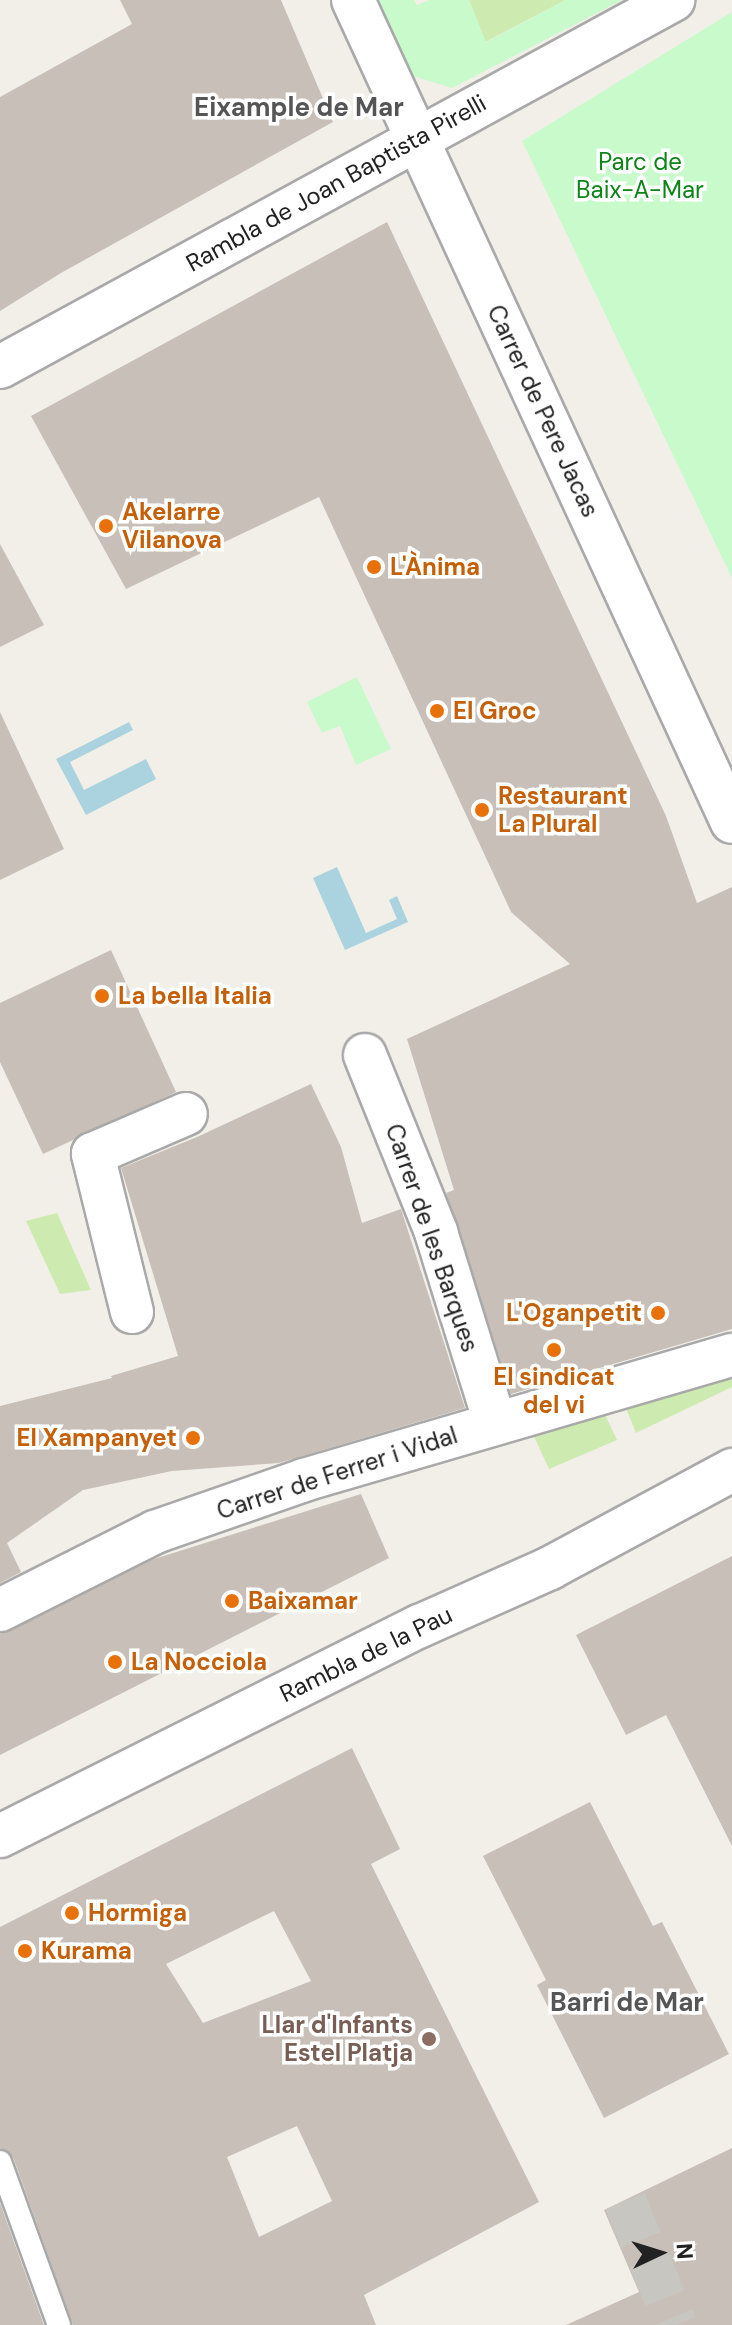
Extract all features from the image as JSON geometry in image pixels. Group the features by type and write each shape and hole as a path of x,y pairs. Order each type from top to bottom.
{"street":[{"name":"Carrer de Pere Jacas","path":"353,0 732,822"},
{"name":"Rambla de Joan Baptista Pirelli","path":"0,367 673,0"},
{"name":"Carrer de les Barques","path":"365,1055 436,1232 495,1423"},
{"path":"132,1312 93,1154 186,1114"},
{"name":"Carrer de Ferrer i Vidal","path":"0,1610 155,1532 304,1480 732,1355"},
{"name":"Rambla de la Pau","path":"0,1836 420,1626 550,1568 732,1470"}],"lane":[{"path":"0,2162 59,2325"}],"green space":[{"path":"377,0 414,0 417,5 430,0 469,0 486,42 566,0 622,0 452,88 413,76"},
{"path":"469,0 566,0 485,42"},
{"name":"Parc de Baix-A-Mar","path":"732,12 732,578 522,141"},
{"path":"357,677 391,749 356,765 340,726 322,733 307,702"},
{"path":"57,1213 91,1290 60,1294 26,1221"},
{"path":"732,1370 732,1387 636,1433 623,1401"},
{"path":"602,1408 617,1440 549,1469 531,1430"}],"water":[{"path":"129,722 133,730 70,762 84,790 146,759 156,779 86,815 56,759"},
{"path":"337,867 366,933 397,919 389,900 397,896 408,922 345,950 313,878"}],"building":[{"path":"120,0 281,0 333,122 61,273 0,311 0,97 132,24"},
{"path":"387,222 666,816 697,903 732,887 732,1329 511,1394 446,1193 454,1190 407,1039 570,964 511,912 319,497 126,589 31,416"},
{"path":"0,544 44,625 0,647"},
{"path":"0,712 64,849 0,880"},
{"path":"111,950 176,1092 43,1154 0,1062 0,1003"},
{"path":"311,1084 341,1147 362,1223 401,1209 465,1408 279,1463 172,1471 83,1490 7,1543 21,1572 0,1583 0,1406 112,1378 178,1356 121,1168"},
{"path":"361,1494 389,1558 0,1755 0,1634 154,1559"},
{"path":"732,1556 732,1846 666,1715 626,1735 576,1635"},
{"path":"352,1748 400,1849 371,1864 539,2202 364,2295 376,2325 73,2325 13,2157 0,2148 0,1927","holes":["274,1911 311,1981 203,2023 166,1964","297,2126 332,2201 259,2237 227,2157"]},
{"path":"590,1802 653,1926 662,1922 729,2054 604,2118 537,1985 546,1980 483,1856"},
{"path":"732,2148 732,2325 566,2325 639,2292 604,2210"},
{"path":"0,2203 44,2325 0,2325"}],"tunnel":[{"path":"625,2201 676,2325"}],"place":[{"name":"Akelarre Vilanova","path":"106,526"},
{"name":"L'Ànima","path":"374,567"},
{"name":"El Groc","path":"437,711"},
{"name":"Restaurant La Plural","path":"482,810"},
{"name":"La bella Italia","path":"102,996"},
{"name":"L'Oganpetit","path":"658,1313"},
{"name":"El sindicat del vi","path":"554,1350"},
{"name":"El Xampanyet","path":"193,1438"},
{"name":"Baixamar","path":"232,1601"},
{"name":"La Nocciola","path":"115,1662"},
{"name":"Hormiga","path":"72,1913"},
{"name":"Kurama","path":"25,1951"},
{"name":"Llar d'Infants Estel Platja","path":"429,2039"}],"district":[{"name":"Eixample de Mar","path":"299,108"},
{"name":"Barri de Mar","path":"627,2003"}]}
